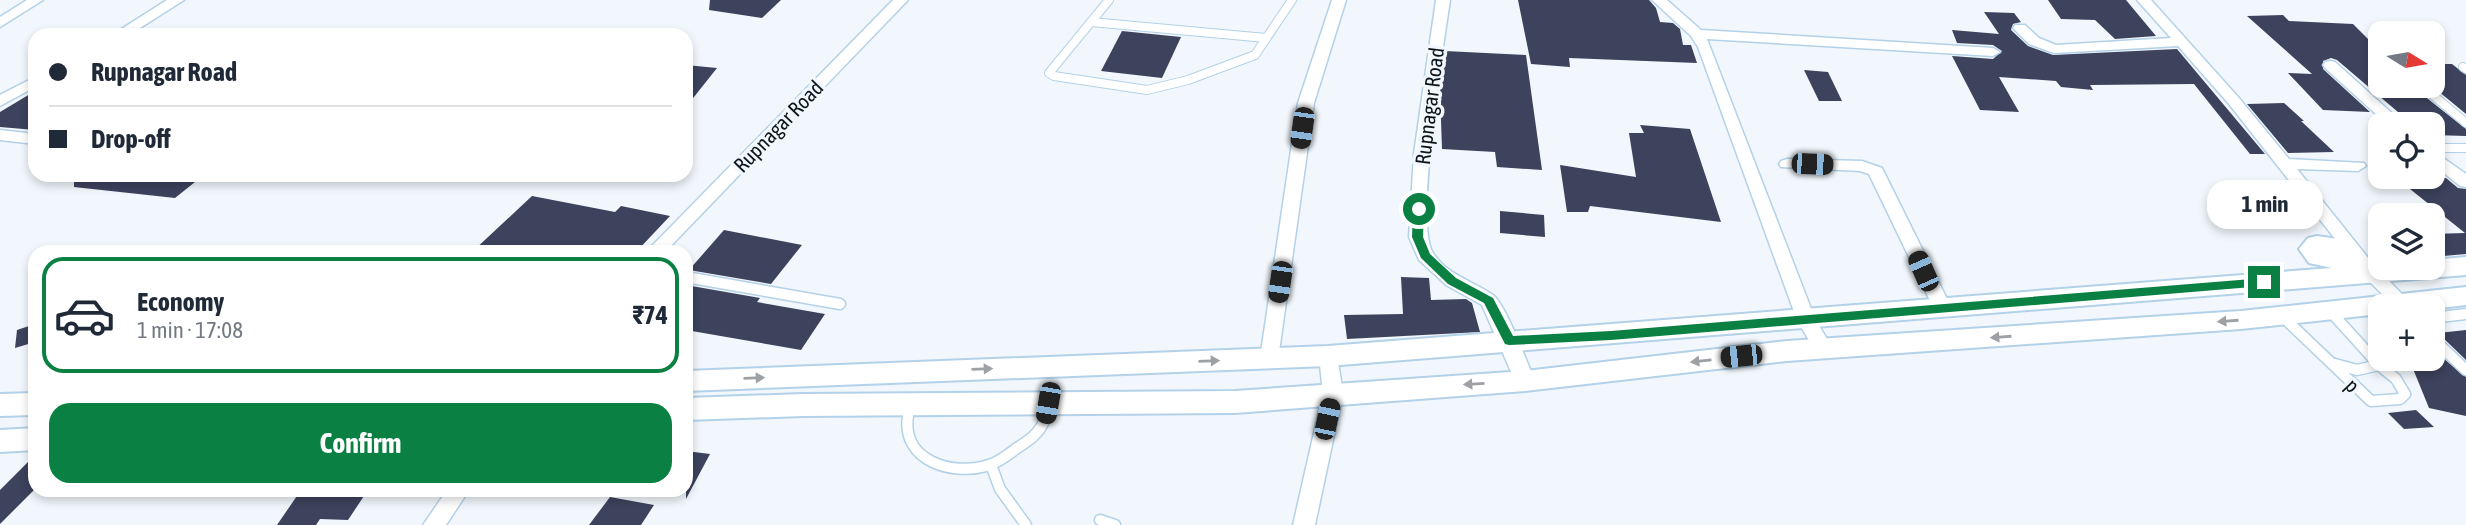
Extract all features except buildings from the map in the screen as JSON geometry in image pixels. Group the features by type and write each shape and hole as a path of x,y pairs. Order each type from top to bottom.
{"main road":[{"path":"2445,268 2466,266"},
{"path":"693,380 1328,356 2368,273"},
{"path":"2445,298 2466,296"},
{"path":"693,409 803,405 1236,402 1525,381 1824,349 2281,315 2368,306"},
{"path":"0,405 28,404"},
{"path":"0,441 28,439"}],"street":[{"path":"0,23 36,0"},
{"path":"131,28 177,0"},
{"name":"Rupnagar Road","path":"662,245 901,0"},
{"path":"1269,359 1306,103 1339,0"},
{"name":"Rupnagar Road","path":"1443,0 1422,154 1418,237 1425,256 1452,281 1489,301 1525,381"},
{"path":"1659,0 1697,34 1705,47 1806,320 1824,349"},
{"path":"2144,0 2286,164 2368,269"},
{"path":"2020,28 2035,41 2054,49 2182,42"},
{"path":"1697,34 1993,52"},
{"path":"2330,65 2383,112"},
{"path":"0,101 28,85"},
{"path":"0,135 28,138"},
{"path":"2445,160 2466,182"},
{"path":"1787,163 1862,166 1876,170 1942,309"},
{"path":"2286,164 2358,166"},
{"path":"2378,280 2392,294"},
{"path":"1304,525 1333,393 1328,356"},
{"path":"434,525 454,497"}],"lane":[{"path":"1109,0 1049,72 1054,76 1147,90 1164,87 1255,55 1292,0"},
{"path":"1091,22 1266,38"},
{"path":"2437,98 2466,123"},
{"path":"2445,151 2466,148"},
{"path":"693,278 840,304"},
{"path":"2328,309 2368,353"},
{"path":"2445,316 2466,314"},
{"name":"p","path":"2281,315 2371,401 2400,399 2405,394 2385,371"},
{"path":"2445,350 2466,370"},
{"path":"2328,360 2343,369 2368,369"},
{"path":"908,416 906,429 916,449 926,461 947,468 968,469 991,465 1033,438 1044,422 1048,403"},
{"path":"991,465 995,481 1003,495 1024,516 1026,525"},
{"path":"1100,520 1115,525"}],"route":[{"path":"1419,209 1418,237 1425,256 1452,281 1489,301 1509,341 2264,282"}]}
